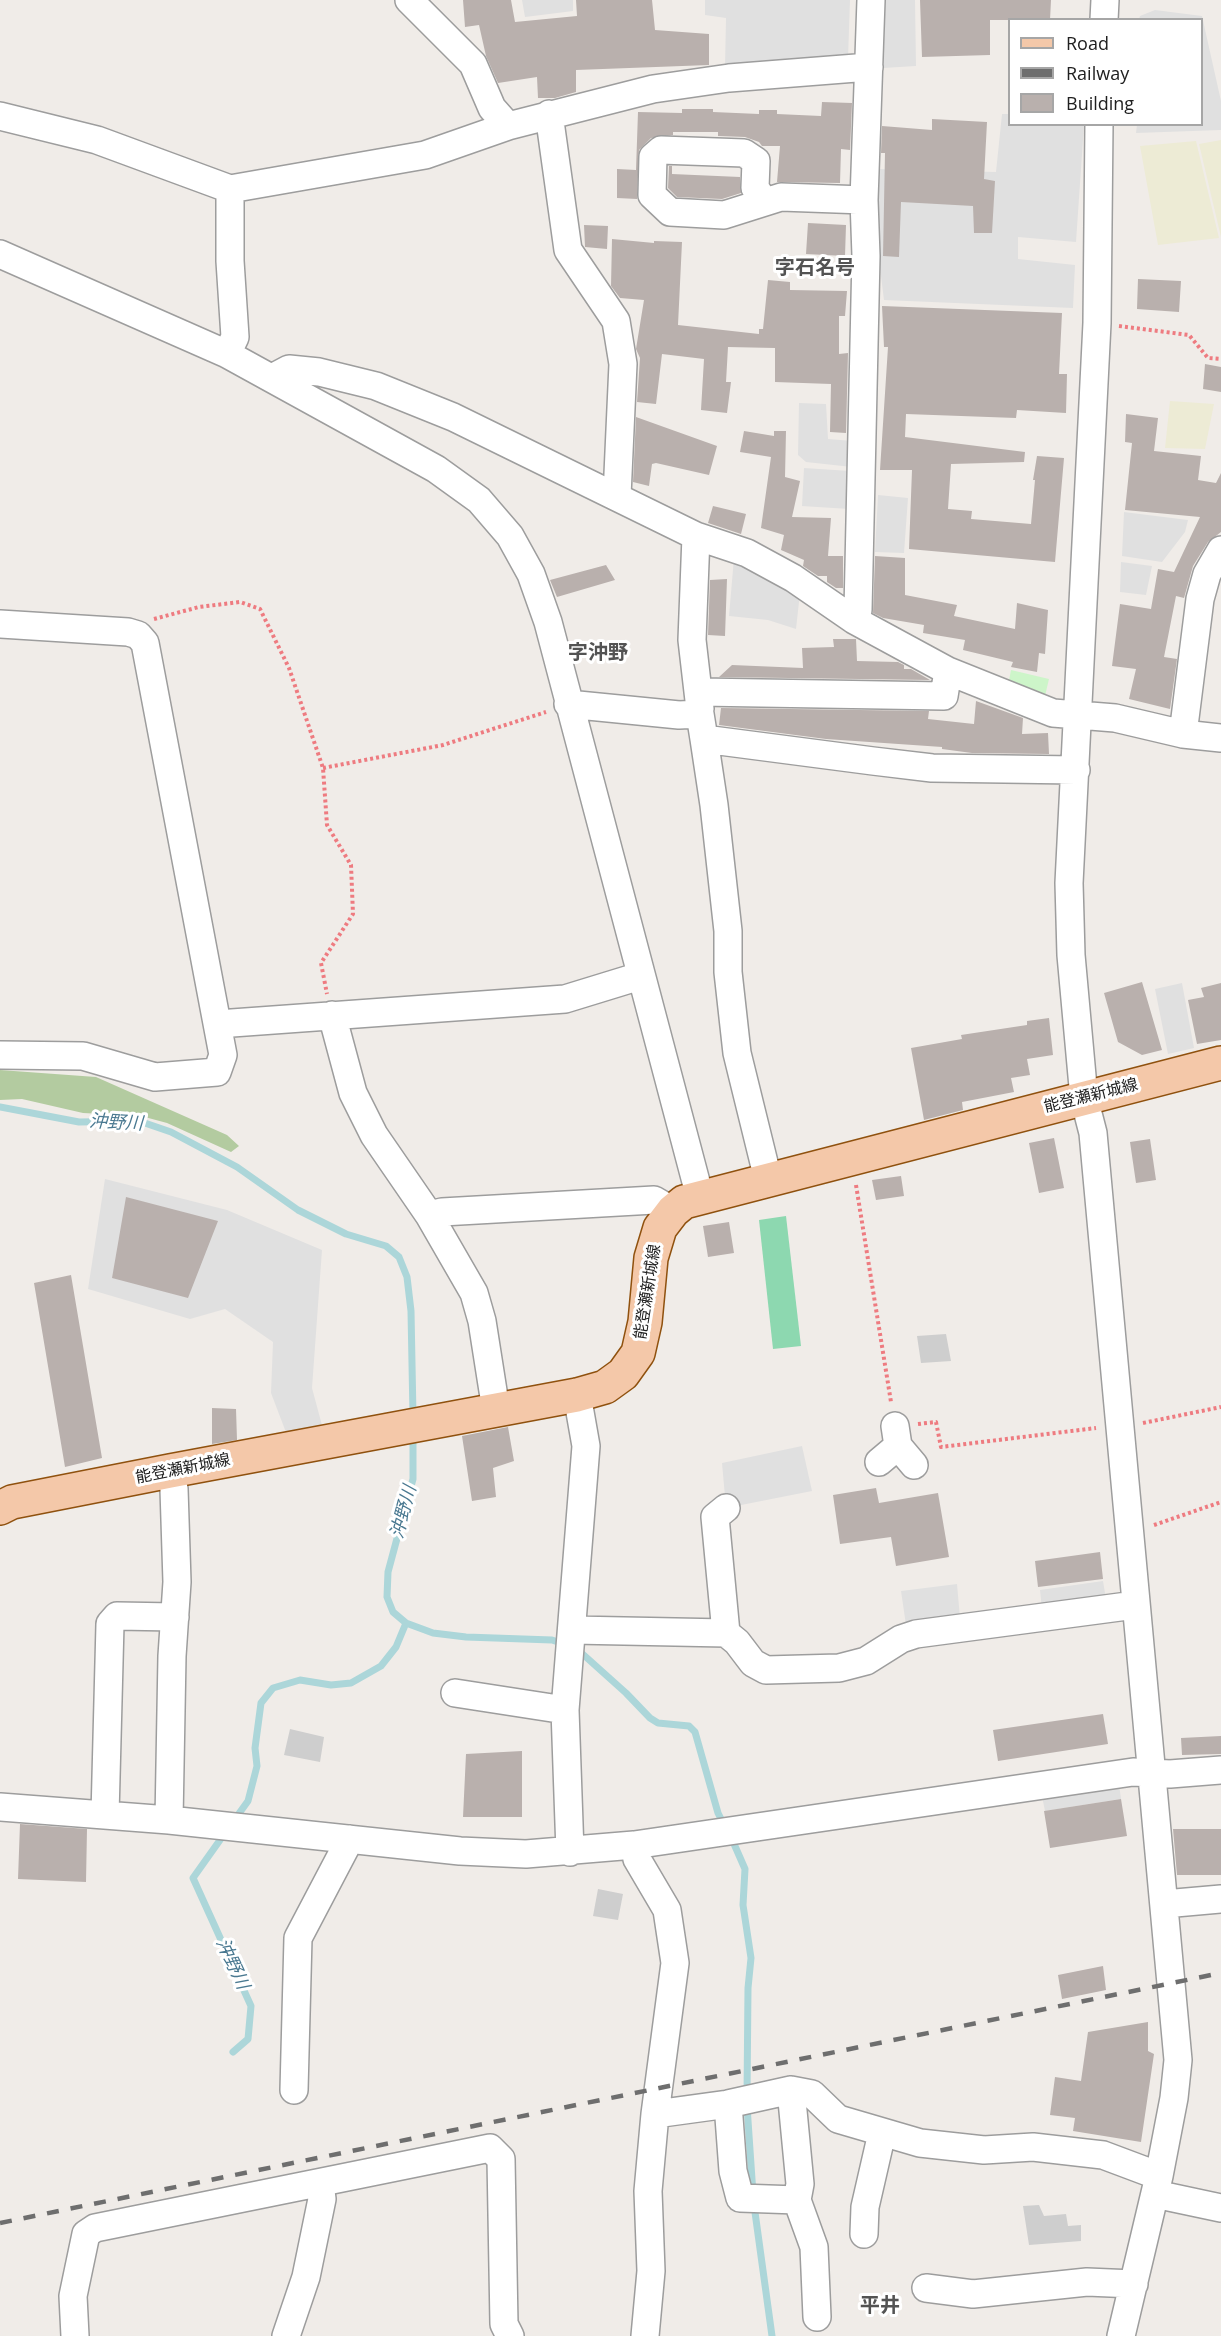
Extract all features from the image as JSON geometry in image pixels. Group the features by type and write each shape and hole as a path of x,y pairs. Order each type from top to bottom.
{"main road":[{"name":"能登瀬新城線","path":"0,1508 12,1502 577,1395 605,1387 623,1374 638,1353 645,1322 651,1258 660,1228 686,1204 851,1157 1221,1063"}],"street":[{"path":"409,0 473,64 492,108 508,126"},
{"path":"854,620 858,610 866,256 864,200 871,0"},
{"path":"1104,18 1105,0"},
{"path":"0,116 97,140 230,189 425,155 549,114 653,89 868,67"},
{"path":"549,114 568,250 616,321 623,364 617,496"},
{"path":"1099,126 1096,323 1076,770 1071,828 1072,966 1084,1098 1093,1132 1178,2060 1174,2098 1157,2185 1121,2336"},
{"path":"227,354 235,337 230,261 230,189"},
{"path":"764,201 781,197 864,200"},
{"path":"0,254 227,354 436,469 480,500 510,536 531,574 548,622 568,704 609,847 640,976 686,1204 654,1200 442,1212 429,1215"},
{"path":"272,378 289,369 320,372 376,386 453,417 696,536 747,553 793,578 854,620 948,671 1053,713 1115,718 1183,734 1221,738"},
{"path":"696,536 692,640 728,931 728,972 737,1053 768,1179"},
{"path":"1183,734 1200,599 1207,573 1221,550"},
{"path":"0,624 138,635 145,643 223,1055 217,1072 155,1077 83,1056 0,1054"},
{"path":"568,704 679,715 701,715 944,696 948,671"},
{"path":"701,715 932,768 1076,770"},
{"path":"218,1024 565,999 640,976"},
{"path":"332,1016 353,1094 374,1135 429,1215 474,1293 483,1321 496,1410"},
{"path":"570,1852 565,1710 586,1446 577,1395"},
{"path":"169,1820 177,1582 174,1490 170,1471"},
{"path":"726,1508 715,1516 726,1633"},
{"path":"573,1630 726,1633 737,1642 753,1663 766,1670 839,1668 866,1661 901,1639 916,1634 1135,1605"},
{"path":"105,1815 110,1624 117,1616 175,1617"},
{"path":"455,1694 565,1710"},
{"path":"0,1807 233,1826 460,1851 526,1854 634,1845 1133,1772 1221,1770"},
{"path":"294,2090 298,1938 350,1839"},
{"path":"634,1845 637,1860 667,1910 675,1963 655,2114 648,2191 651,2271 645,2336"},
{"path":"1164,1904 1221,1899"},
{"path":"655,2114 728,2104 791,2090 812,2094 838,2119 920,2143 984,2150 1033,2147 1103,2155 1157,2185 1221,2208"},
{"path":"791,2090 800,2184 797,2200 814,2247 817,2317"},
{"path":"728,2104 733,2171 740,2198 797,2200"},
{"path":"864,2234 865,2207 882,2133"},
{"path":"75,2336 73,2296 87,2234 95,2228 490,2148 501,2159 504,2324 510,2336"},
{"path":"286,2336 306,2277 322,2199 320,2184"},
{"path":"926,2288 973,2294 1087,2282 1134,2284"}],"path":[{"path":"1096,323 1189,335 1208,358 1221,359"},
{"path":"138,635 149,621 200,607 240,602 260,609 290,668 323,768 327,825 351,865 353,914 321,963 332,1016"},
{"path":"323,768 443,745 568,704"},
{"path":"851,1157 897,1450 936,1422 941,1447 1160,1421 1221,1407"},
{"path":"1128,1528 1155,1525 1221,1502"}],"shaded area":[{"path":"522,0 573,0 573,11 525,17"},
{"path":"705,0 850,0 848,59 725,66 726,18 705,15"},
{"path":"884,0 915,0 916,66 883,68"},
{"path":"1155,10 1202,16 1202,18 1139,18"},
{"path":"1203,20 1221,101 1221,130 1136,133 1137,126 1203,126"},
{"path":"1002,114 1008,114 1008,126 1084,126 1076,242 1018,237 1018,259 1075,265 1073,308 884,300 880,268 878,169 996,172"},
{"path":"1221,140 1221,237 1199,144"},
{"path":"1196,141 1219,238 1158,245 1140,146"},
{"path":"1170,401 1214,404 1205,449 1165,448"},
{"path":"799,403 826,404 828,439 853,441 852,467 806,462 798,455"},
{"path":"804,468 850,471 850,509 802,506"},
{"path":"878,495 908,498 904,553 875,552"},
{"path":"1124,512 1188,520 1185,532 1162,562 1122,556"},
{"path":"734,558 800,593 796,629 768,620 729,616"},
{"path":"1121,562 1152,566 1146,595 1120,592"},
{"path":"1182,983 1194,1048 1168,1054 1155,989"},
{"path":"105,1179 227,1210 322,1250 312,1388 323,1429 287,1435 271,1393 273,1342 225,1309 190,1319 88,1289"},
{"path":"946,1334 951,1361 921,1363 917,1336"},
{"path":"802,1446 812,1491 726,1508 722,1463"},
{"path":"1103,1581 1106,1599 1042,1609 1040,1590"},
{"path":"957,1584 960,1618 906,1625 901,1591"},
{"path":"290,1729 324,1737 320,1762 284,1755"},
{"path":"1119,1784 1121,1799 1045,1811 1042,1796"},
{"path":"598,1889 623,1894 618,1920 593,1916"},
{"path":"1039,2205 1044,2216 1066,2214 1068,2226 1081,2225 1081,2241 1029,2245 1023,2206"}],"green space":[{"path":"1011,670 1049,679 1045,696 1008,686"},
{"path":"0,1070 96,1077 227,1135 239,1146 231,1152 167,1123 141,1116 83,1113 22,1099 0,1100"},
{"path":"786,1216 801,1346 773,1349 759,1220"}],"building":[{"path":"463,0 511,0 515,22 577,16 576,0 652,0 655,30 709,34 709,65 576,70 576,92 555,98 538,98 537,77 498,83 486,56 479,25 465,27"},
{"path":"920,0 1051,0 1050,18 990,20 990,55 922,57"},
{"path":"822,102 852,103 850,150 841,149 840,183 777,182 780,146 762,146 759,142 745,137 718,136 718,132 673,132 673,135 651,138 639,150 637,199 617,198 617,169 636,170 638,112 682,113 682,109 713,109 713,112 759,114 759,110 777,110 777,114 821,116"},
{"path":"932,119 987,122 984,179 995,181 992,233 974,233 973,206 901,202 899,257 883,256 885,153 881,153 882,126 932,130"},
{"path":"669,166 672,166 672,174 740,177 741,193 722,199 677,197 668,188"},
{"path":"808,223 846,225 845,256 806,254"},
{"path":"584,225 608,226 607,249 585,247"},
{"path":"612,239 654,243 654,241 682,242 678,325 759,334 759,329 763,329 768,280 790,282 790,290 847,291 845,316 839,316 839,354 848,353 846,433 830,432 831,384 775,382 775,348 728,347 726,382 731,382 727,413 701,410 704,359 662,354 656,404 637,402 640,358 636,349 644,300 620,298 611,286"},
{"path":"1138,279 1181,281 1179,312 1137,309"},
{"path":"882,306 1062,313 1059,374 1067,374 1066,413 1017,410 1016,418 906,414 905,437 1025,452 1024,462 951,464 948,509 972,511 971,519 1031,524 1035,480 1033,480 1037,456 1064,458 1055,562 909,549 912,470 880,470 888,347 884,347"},
{"path":"1205,364 1221,367 1221,392 1203,389"},
{"path":"1126,414 1158,418 1154,451 1201,456 1198,480 1216,483 1221,473 1221,532 1208,542 1193,566 1184,598 1176,596 1164,657 1177,659 1170,709 1129,699 1136,669 1112,666 1120,604 1151,609 1158,569 1174,572 1200,517 1125,510 1132,443 1125,442"},
{"path":"636,417 717,446 709,475 656,463 652,464 649,486 633,482"},
{"path":"744,431 774,436 774,431 786,431 785,477 800,481 792,517 831,518 828,556 843,556 843,588 836,588 827,582 827,576 818,576 803,566 804,560 781,550 784,535 761,528 771,457 740,452"},
{"path":"713,506 746,514 741,534 708,523"},
{"path":"875,556 905,558 905,595 957,605 954,616 1015,629 1017,603 1048,610 1045,654 1039,653 1037,672 1011,667 1013,662 963,650 965,640 923,633 924,625 883,618 873,613"},
{"path":"606,565 615,580 557,597 550,580"},
{"path":"727,579 725,636 708,635 710,580"},
{"path":"833,639 856,639 857,661 898,662 904,665 904,669 911,669 930,680 719,677 732,665 803,668 802,648 834,647"},
{"path":"976,701 1023,718 1022,734 1048,733 1049,754 972,753 942,749 942,747 826,739 719,725 721,708 929,711 928,719 974,724"},
{"path":"1142,982 1162,1050 1142,1055 1118,1042 1104,993"},
{"path":"1221,983 1221,1040 1197,1044 1188,1000 1204,997 1201,988"},
{"path":"1049,1018 1053,1055 1027,1059 1030,1075 1011,1078 1014,1092 962,1102 963,1110 924,1120 911,1048 962,1039 961,1035 1027,1025 1027,1021"},
{"path":"1054,1138 1064,1188 1039,1193 1029,1143"},
{"path":"1150,1139 1156,1180 1136,1183 1130,1142"},
{"path":"901,1176 904,1196 876,1200 872,1180"},
{"path":"126,1197 218,1221 188,1298 112,1278"},
{"path":"729,1222 734,1253 708,1257 703,1226"},
{"path":"71,1275 102,1458 65,1467 34,1283"},
{"path":"212,1408 236,1409 237,1440 212,1444"},
{"path":"508,1427 514,1461 493,1468 496,1497 472,1501 462,1436"},
{"path":"876,1488 879,1503 938,1493 949,1557 896,1566 891,1537 840,1544 833,1495"},
{"path":"1100,1552 1103,1579 1038,1587 1035,1561"},
{"path":"1103,1714 1108,1744 998,1761 993,1730"},
{"path":"1221,1736 1221,1754 1182,1755 1181,1738"},
{"path":"522,1751 522,1817 463,1817 466,1754"},
{"path":"1121,1799 1127,1836 1050,1848 1044,1811"},
{"path":"20,1824 87,1829 86,1882 18,1879"},
{"path":"1173,1829 1221,1829 1221,1875 1177,1875"},
{"path":"1103,1966 1106,1990 1062,1999 1058,1975"},
{"path":"1148,2022 1148,2051 1154,2054 1141,2142 1073,2131 1075,2118 1050,2115 1055,2077 1081,2081 1088,2032"}],"waterway":[{"name":"沖野川","path":"0,1107 79,1122 139,1121 171,1132 237,1167 298,1210 346,1234 386,1246 399,1257 407,1277 411,1311 413,1416"},
{"name":"沖野川","path":"413,1434 413,1479 388,1572 387,1597 393,1612 406,1623 433,1633 466,1637 552,1640 564,1644"},
{"name":"沖野川","path":"235,1819 248,1801 257,1766 255,1748 261,1703 273,1688 300,1680 331,1685 351,1683 381,1666 396,1647 406,1623"},
{"path":"577,1649 650,1718 658,1723 689,1726 695,1732 718,1813 724,1825"},
{"name":"沖野川","path":"225,1833 193,1878 251,2006 248,2039 233,2052"},
{"path":"731,1837 745,1869 743,1905 751,1958 748,1988 747,2095"},
{"path":"747,2106 753,2194"},
{"path":"754,2205 772,2336"}],"railway":[{"path":"0,2223 1221,1973"}],"district":[{"name":"字石名号","path":"815,268"},
{"name":"字沖野","path":"598,653"},
{"name":"平井","path":"880,2306"}]}
